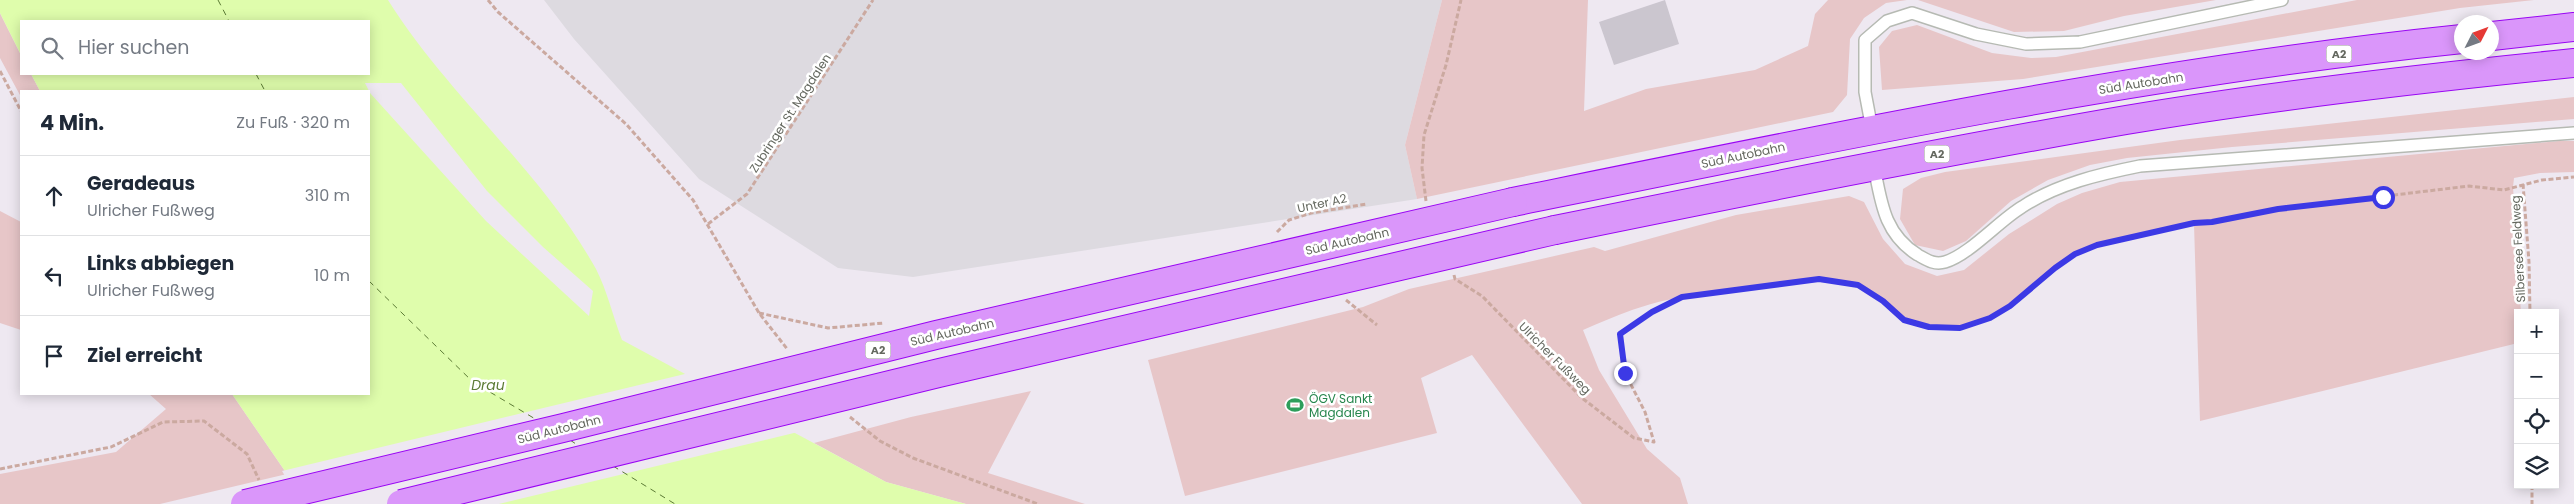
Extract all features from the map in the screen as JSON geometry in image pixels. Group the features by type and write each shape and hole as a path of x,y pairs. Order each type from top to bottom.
{"highway":[{"path":"2499,35 2574,27"},
{"name":"Süd Autobahn","path":"254,496 553,431 936,336 1513,202 1872,128 2126,85 2454,40"},
{"name":"A2","path":"401,504 939,373 1555,230 1874,165 2128,120 2277,97 2574,63"}],"lane":[{"path":"1872,128 1866,92 1865,40 1887,20 1912,14 1976,34 2026,44 2080,42 2282,0"},
{"path":"1874,165 1888,225 1907,248 1931,263 1946,262 1973,246 2022,206 2090,176 2150,166 2574,133"}],"path":[{"path":"488,0 498,12 626,124 693,200 759,313 790,353"},
{"name":"Zubringer St. Magdalen","path":"708,224 747,194 873,0"},
{"path":"1427,205 1422,168 1424,135 1446,65 1461,0"},
{"path":"0,71 20,109"},
{"name":"Ulricher Fußweg","path":"1452,270 1455,279 1482,296 1582,398 1634,438 1654,442 1645,412 1625,373 1620,334 1652,312 1682,297 1819,279 1858,285 1883,301 1904,320 1929,327 1960,328 1990,318 2010,306 2055,268 2075,254 2097,245 2194,223 2212,222 2278,209 2469,186 2504,190 2523,184 2574,176"},
{"name":"Silbersee Feldweg","path":"2523,184 2529,262 2530,309"},
{"name":"Unter A2","path":"1276,234 1289,220 1311,213 1367,204"},
{"path":"845,413 880,440 913,458 1038,504"},
{"path":"0,469 111,447 163,422 204,421 247,454 254,496"},
{"path":"2532,489 2532,504"}],"shaded area":[{"path":"544,0 1442,0 1405,145 1417,199 913,277 838,268 699,179 574,39"},
{"path":"1442,0 1588,0 1584,111 1646,89 1755,70 1808,46 1815,14 1828,0 1907,0 1886,3 1864,18 1850,39 1847,95 1833,112 1417,199 1405,145"},
{"path":"1918,0 2216,0 2124,16 2064,31 2014,32"},
{"path":"2357,0 2534,0 2460,8 2023,79 1882,90 1879,47 1892,31 1917,25 1992,53 2031,58 2056,57"},
{"path":"0,13 20,53 20,75 32,75 39,90 20,90 20,95 0,58"},
{"path":"2574,97 2574,119 2232,147 2127,158 2090,165 2048,180 2011,201 1966,241 1943,251 1915,245 1900,219 1903,189 1921,178 1945,172 2180,140"},
{"path":"2574,141 2574,172 2540,173 2514,178 2521,309 2514,309 2514,344 2200,421 2194,224 2132,235 2086,248 2059,264 2020,298 1992,317 1977,324 1960,328 1932,328 1911,323 1899,316 1870,291 1845,282 1825,280 1741,288 1685,296 1649,304 1583,330 1599,370 1647,449 1680,478 1688,504 1582,504 1472,355 1421,378 1437,433 1185,496 1148,360 1363,307 1409,289 1594,247 1605,251 1736,215 1849,196 1864,202 1883,239 1905,264 1937,276 1964,270 2009,234 2057,204 2082,193 2120,182"},
{"path":"0,211 20,221 20,330 0,323"},
{"path":"1031,391 988,473 1085,504 966,504 886,482 814,443 911,417"},
{"path":"150,395 233,395 287,474 160,504 0,504 0,474 116,452 166,409"}],"water":[{"name":"Drau","path":"0,0 388,0 438,68 548,198 573,233 600,277 622,340 886,482 966,504 332,504 287,474 233,395 370,395 370,93 486,221 589,316 593,291 543,247 487,191 401,83 365,83 368,90 39,90 32,75 370,75 370,20 20,20 20,53 0,13"}],"pier":[{"path":"689,373 798,432 499,504 327,504 285,476 282,471"}],"building":[{"path":"1665,0 1679,44 1614,65 1599,22"}],"ferry route":[{"path":"218,0 228,20"},
{"path":"257,75 264,90"},
{"path":"370,282 473,382 537,420"},
{"path":"570,440 579,446"},
{"path":"613,466 675,504"}],"place":[{"name":"ÖGV Sankt Magdalen","path":"1295,405"}],"route":[{"path":"1625,373 1620,334 1652,312 1682,297 1723,290 1819,279 1858,285 1883,301 1904,320 1929,327 1960,328 1990,318 2010,306 2055,268 2075,254 2097,245 2194,223 2212,222 2278,209 2383,197"}]}
